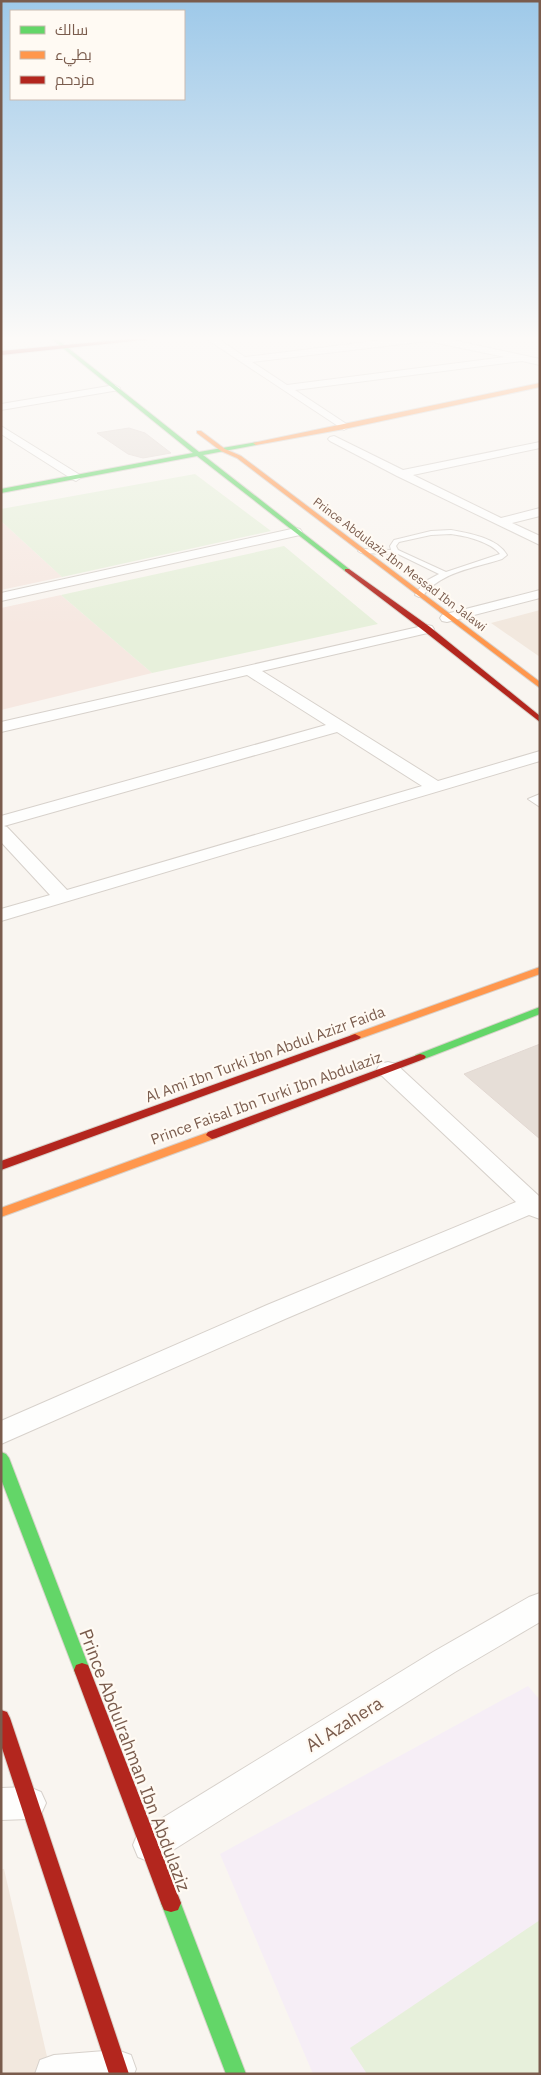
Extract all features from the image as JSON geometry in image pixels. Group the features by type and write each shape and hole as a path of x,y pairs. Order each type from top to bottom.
{"main road":[{"path":"171,433 296,532 427,629 540,720"},
{"name":"Prince Abdulaziz Ibn Messad Ibn Jalawi","path":"200,433 223,450 239,457 447,618 540,686"},
{"path":"1,491 313,433"},
{"path":"1,502 364,433"},
{"name":"Al Ami Ibn Turki Ibn Abdul Azizr Faida","path":"1,1166 540,970"},
{"name":"Prince Faisal Ibn Turki Ibn Abdulaziz","path":"1,1213 388,1069 540,1010"},
{"name":"Prince Abdulrahman Ibn Abdulaziz","path":"1,1458 236,2074"},
{"path":"1,1718 15,1803 118,2071"}],"street":[{"path":"7,433 76,477"},
{"path":"334,439 401,474 540,541"},
{"path":"1,446 21,442"},
{"path":"401,474 540,445"},
{"path":"499,522 540,512"},
{"path":"1,597 296,532"},
{"path":"447,618 540,594"},
{"path":"1,727 427,629"},
{"path":"249,670 434,786"},
{"path":"1,822 341,726"},
{"path":"1,915 540,756"},
{"path":"1,831 62,896"},
{"path":"1,1433 276,1312 536,1208 388,1069"},
{"name":"Al Azahera","path":"150,1845 444,1662 540,1606"},
{"path":"54,2074 118,2071"}],"lane":[{"path":"394,551 396,541 439,532 455,531 470,535 500,548 504,552 504,555 500,558 445,574 432,580 419,596"},
{"path":"361,551 394,551 445,574"},
{"path":"540,797 533,799 540,804"}],"shaded area":[{"path":"1,521 62,577 1,590"},
{"path":"61,595 152,673 1,710 1,608"},
{"path":"540,610 540,657 491,623"},
{"path":"528,1686 540,1700 540,2074 313,2074 220,1854"},
{"path":"1,1869 4,1869 51,2074 1,2074"}],"green space":[{"path":"195,474 271,531 62,577 1,521 1,509"},
{"path":"284,546 378,624 152,673 61,595"},
{"path":"540,1920 540,2074 367,2074 350,2048"}],"building":[{"path":"97,433 144,433 171,453 143,458 128,454"},
{"path":"540,1044 540,1139 464,1074"}],"traffic: fast":[{"path":"172,433 347,570"},
{"path":"1,491 256,443"},
{"path":"420,1057 540,1010"},
{"path":"1,1458 82,1670"},
{"path":"171,1903 236,2074"}],"traffic: slow":[{"path":"200,433 223,450 239,457 540,686"},
{"path":"256,443 312,433"},
{"path":"355,1037 540,970"},
{"path":"1,1213 212,1135"}],"traffic: jam":[{"path":"347,570 427,629 540,720"},
{"path":"1,1166 355,1037"},
{"path":"212,1135 420,1057"},
{"path":"82,1670 171,1903"},
{"path":"1,1718 119,2074"}]}
